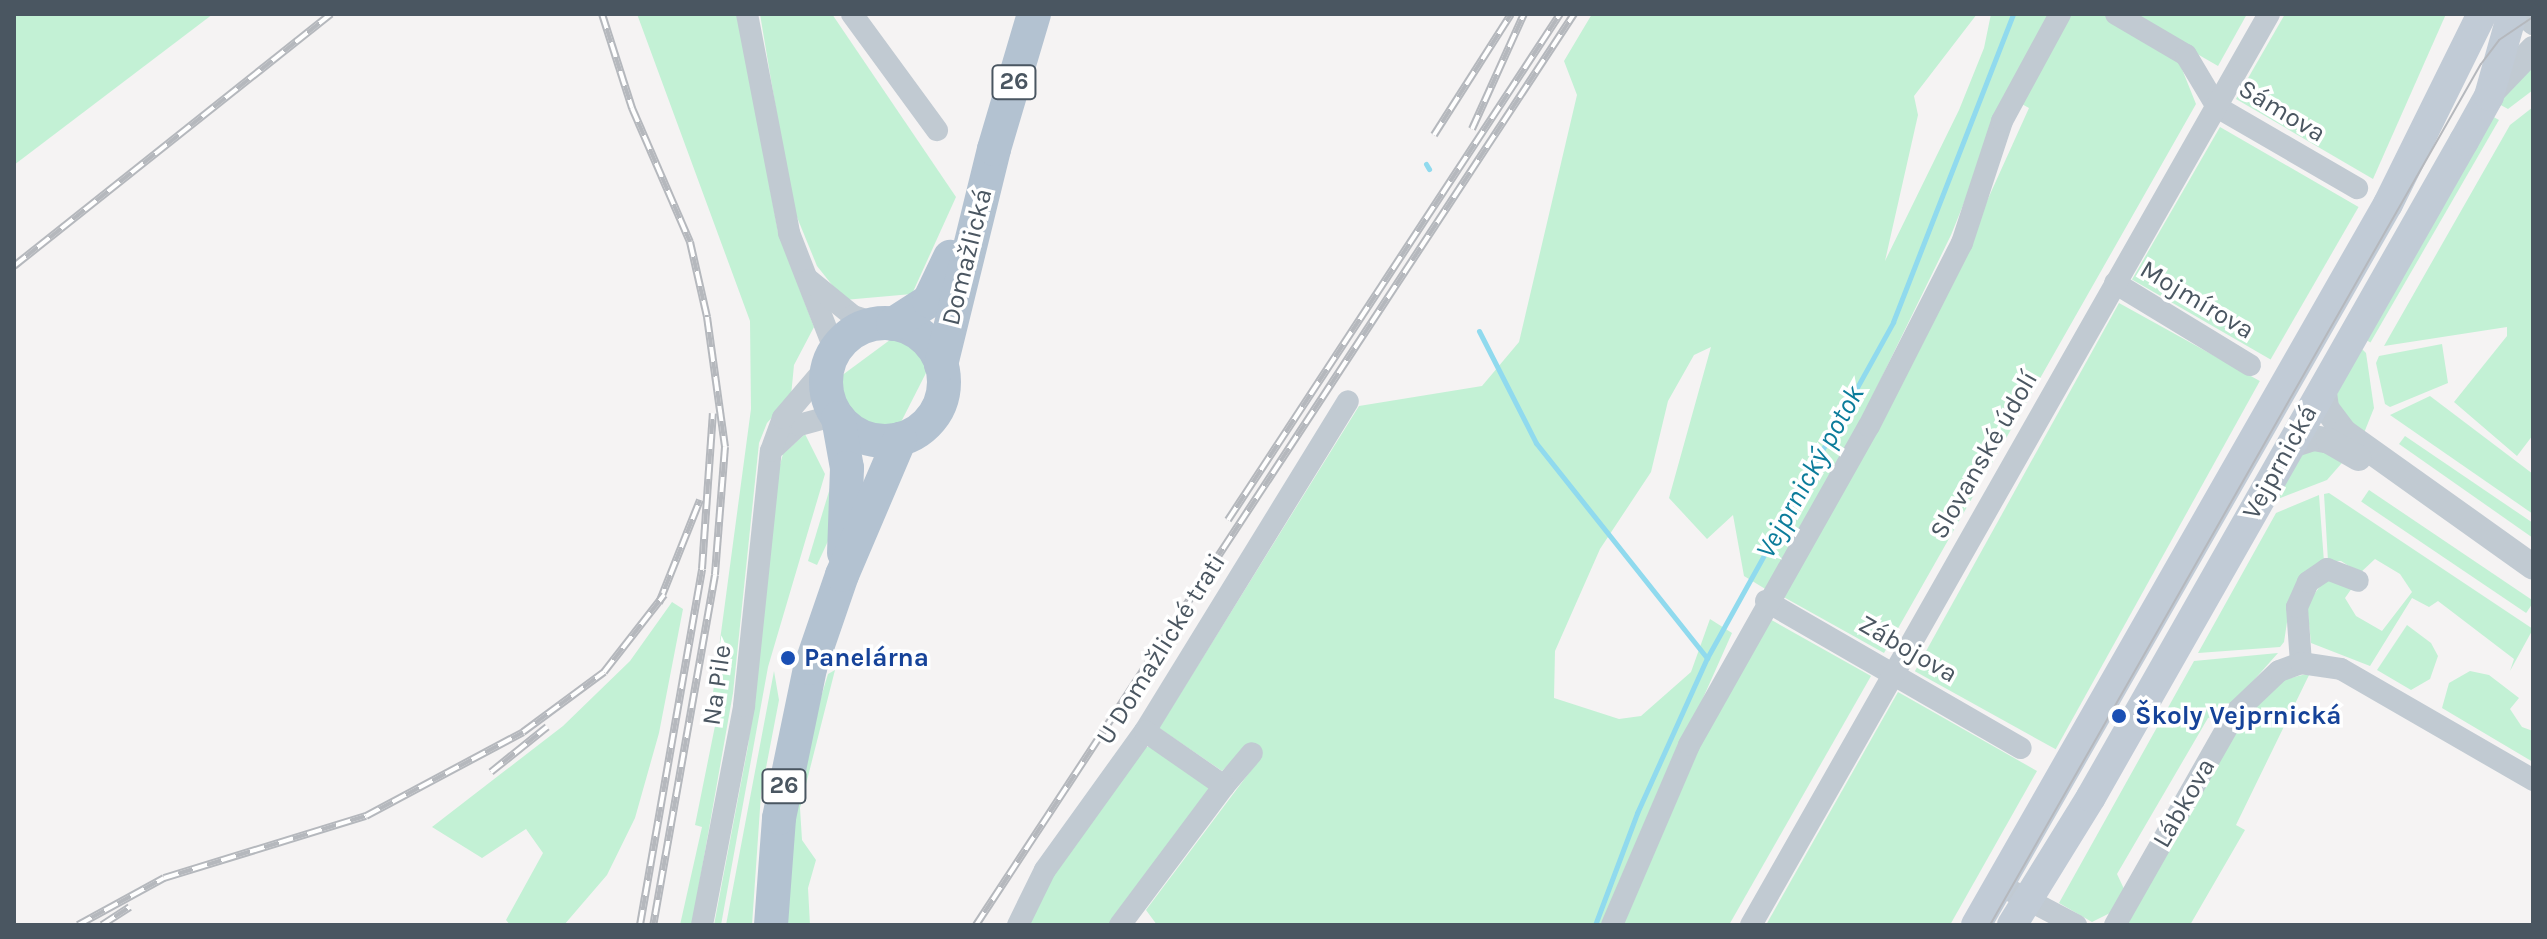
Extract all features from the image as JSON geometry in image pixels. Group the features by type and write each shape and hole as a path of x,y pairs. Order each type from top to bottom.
{"main road":[{"name":"Domažlická","path":"941,365 994,149 1034,14"},
{"name":"Vejprnická","path":"1976,925 2266,421 2468,50 2482,14"},
{"name":"Vejprnická","path":"2019,912 2091,797 2489,96 2512,14"},
{"name":"Domažlická","path":"832,358 854,332 916,314 937,290 994,149"},
{"name":"Domažlická","path":"887,324 928,342 941,365 944,385 938,407 923,427 900,439"},
{"name":"26","path":"832,358 827,390 837,417 847,468 842,575"},
{"path":"837,417 873,440 900,439"},
{"name":"26","path":"771,925 779,818 791,748 810,668 842,575 900,439"}],"street":[{"path":"747,14 783,207 832,358"},
{"path":"852,14 937,130"},
{"path":"1612,925 1689,745 1766,601 1869,426 1962,243 2002,121 2060,14"},
{"name":"Sámova","path":"2116,14 2186,55 2217,107 2357,188"},
{"name":"Slovanské údolí","path":"1751,925 1892,670 2269,14"},
{"path":"2468,50 2501,14"},
{"path":"2521,14 2533,24"},
{"path":"2489,96 2533,49"},
{"path":"805,277 853,316 887,324"},
{"name":"Mojmírova","path":"2115,283 2250,365"},
{"name":"Na Pile","path":"702,925 744,706 771,451 783,418 832,358"},
{"path":"2323,386 2326,408 2344,432 2533,570"},
{"name":"U Domažlické trati","path":"1018,925 1045,870 1145,731 1348,401"},
{"path":"771,451 799,425 837,417"},
{"path":"2266,421 2295,441 2340,446 2533,570"},
{"path":"2358,581 2327,569 2308,582 2297,607 2301,663 2341,669 2533,780"},
{"name":"Zábojova","path":"1766,601 1892,670 2021,748"},
{"name":"Lábkova","path":"2115,925 2236,712 2279,671 2301,663"},
{"path":"1145,731 1224,786"},
{"path":"1120,925 1252,753"},
{"path":"2000,885 2019,912 2076,925"}],"green space":[{"path":"16,14 213,14 14,165"},
{"path":"637,14 738,14 778,232 814,327 794,365 791,396 767,423 759,443 733,693 692,925 680,925 702,827 695,825 717,716 710,715 751,409 750,321"},
{"path":"760,14 832,14 956,197 912,294 844,300 817,266 792,205"},
{"path":"1592,14 1977,14 1914,96 1918,115 1885,261 1959,110 1984,48 1991,14 2053,14 2001,111 1951,235 1858,426 1767,590 1744,576 1733,515 1707,539 1669,498 1711,347 1694,355 1668,401 1651,472 1600,549 1555,651 1554,698 1619,719 1641,716 1691,672 1710,619 1732,633 1602,925 1157,925 1146,910 1261,757 1247,746 1222,771 1159,728 1359,406 1482,386 1519,342 1577,95 1564,61"},
{"path":"2068,14 2106,14 2176,54 2196,104 1884,653 1780,595 1968,243 2029,108 2020,103"},
{"path":"2128,14 2247,14 2218,66"},
{"path":"2285,14 2446,14 2373,179 2236,99"},
{"path":"2533,58 2533,90 2508,109 2497,103"},
{"path":"2533,107 2533,435 2517,456 2454,402 2507,336 2507,327 2384,346 2510,125"},
{"path":"2492,116 2499,120 2370,343 2364,339"},
{"path":"2220,127 2359,207 2271,359 2132,279"},
{"path":"2119,303 2260,381 2056,749 1915,671"},
{"path":"898,334 923,350 929,360 926,373 899,426 877,427 848,410 837,379"},
{"path":"2442,344 2448,383 2390,407 2385,404 2376,363 2379,356"},
{"path":"2360,347 2366,353 2374,408 2362,438 2345,425 2336,396"},
{"path":"2430,396 2533,474 2533,514 2390,415"},
{"path":"805,434 825,474 768,667 721,925 714,925 748,746 779,468 783,454"},
{"path":"2405,436 2533,523 2533,538 2399,444"},
{"path":"2311,448 2348,456 2327,480 2270,502 2295,460"},
{"path":"830,488 834,528 817,565 808,561"},
{"path":"2369,490 2533,601 2526,613 2361,502"},
{"path":"2329,493 2533,629 2510,671 2514,659 2438,601 2429,607 2412,598 2370,666 2311,643 2307,604 2326,578 2352,588 2345,598 2356,616 2382,631 2412,592 2400,574 2375,559 2360,573 2341,561 2328,561 2324,494"},
{"path":"2319,495 2324,562 2289,609 2284,642 2280,647 2198,653 2276,513"},
{"path":"672,602 683,609 659,733 635,818 607,875 564,925 510,925 506,920 543,853 526,829 482,858 432,827 563,726 630,661"},
{"path":"1766,617 1871,676 1729,925 1622,925 1667,806"},
{"path":"2407,625 2431,643 2438,656 2430,679 2411,690 2377,670"},
{"path":"2278,653 2222,716 2208,718 2117,874 2124,889 2110,913 2092,922 2059,903 2194,661"},
{"path":"835,670 800,808 802,840 816,860 808,888 810,925 787,925 795,810 814,720 828,674"},
{"path":"774,671 779,700 761,794 752,925 726,925"},
{"path":"2470,671 2489,675 2519,698 2510,709 2522,727 2533,731 2533,762 2442,708 2449,683"},
{"path":"2310,673 2236,825 2245,830 2190,925 2125,925 2241,719 2279,681"},
{"path":"1898,692 2037,771 1950,925 1766,925"},
{"path":"1145,747 1156,747 1210,788 1111,925 1026,925 1051,876"}],"waterway":[{"name":"Vejprnický potok","path":"1595,925 1637,813 1707,658 1893,322 2013,14"},
{"path":"1426,164 1429,169"},
{"path":"1479,331 1536,443 1707,658"}],"tram line":[{"path":"1990,925 2481,64 2499,40 2533,17"}],"railway":[{"path":"14,266 331,14"},
{"path":"602,14 632,108 690,242 707,317 725,447 715,575 653,925"},
{"path":"1434,135 1511,14"},
{"path":"1472,129 1524,14"},
{"path":"1228,520 1560,14"},
{"path":"976,925 1574,14"},
{"path":"640,925 702,569 713,413"},
{"path":"659,603 700,500"},
{"path":"78,925 164,878 366,816 523,732 604,672 664,595"},
{"path":"491,772 547,727"},
{"path":"102,925 130,907"}],"place":[{"name":"Panelárna","path":"788,658"},
{"name":"Školy Vejprnická","path":"2119,716"}]}
